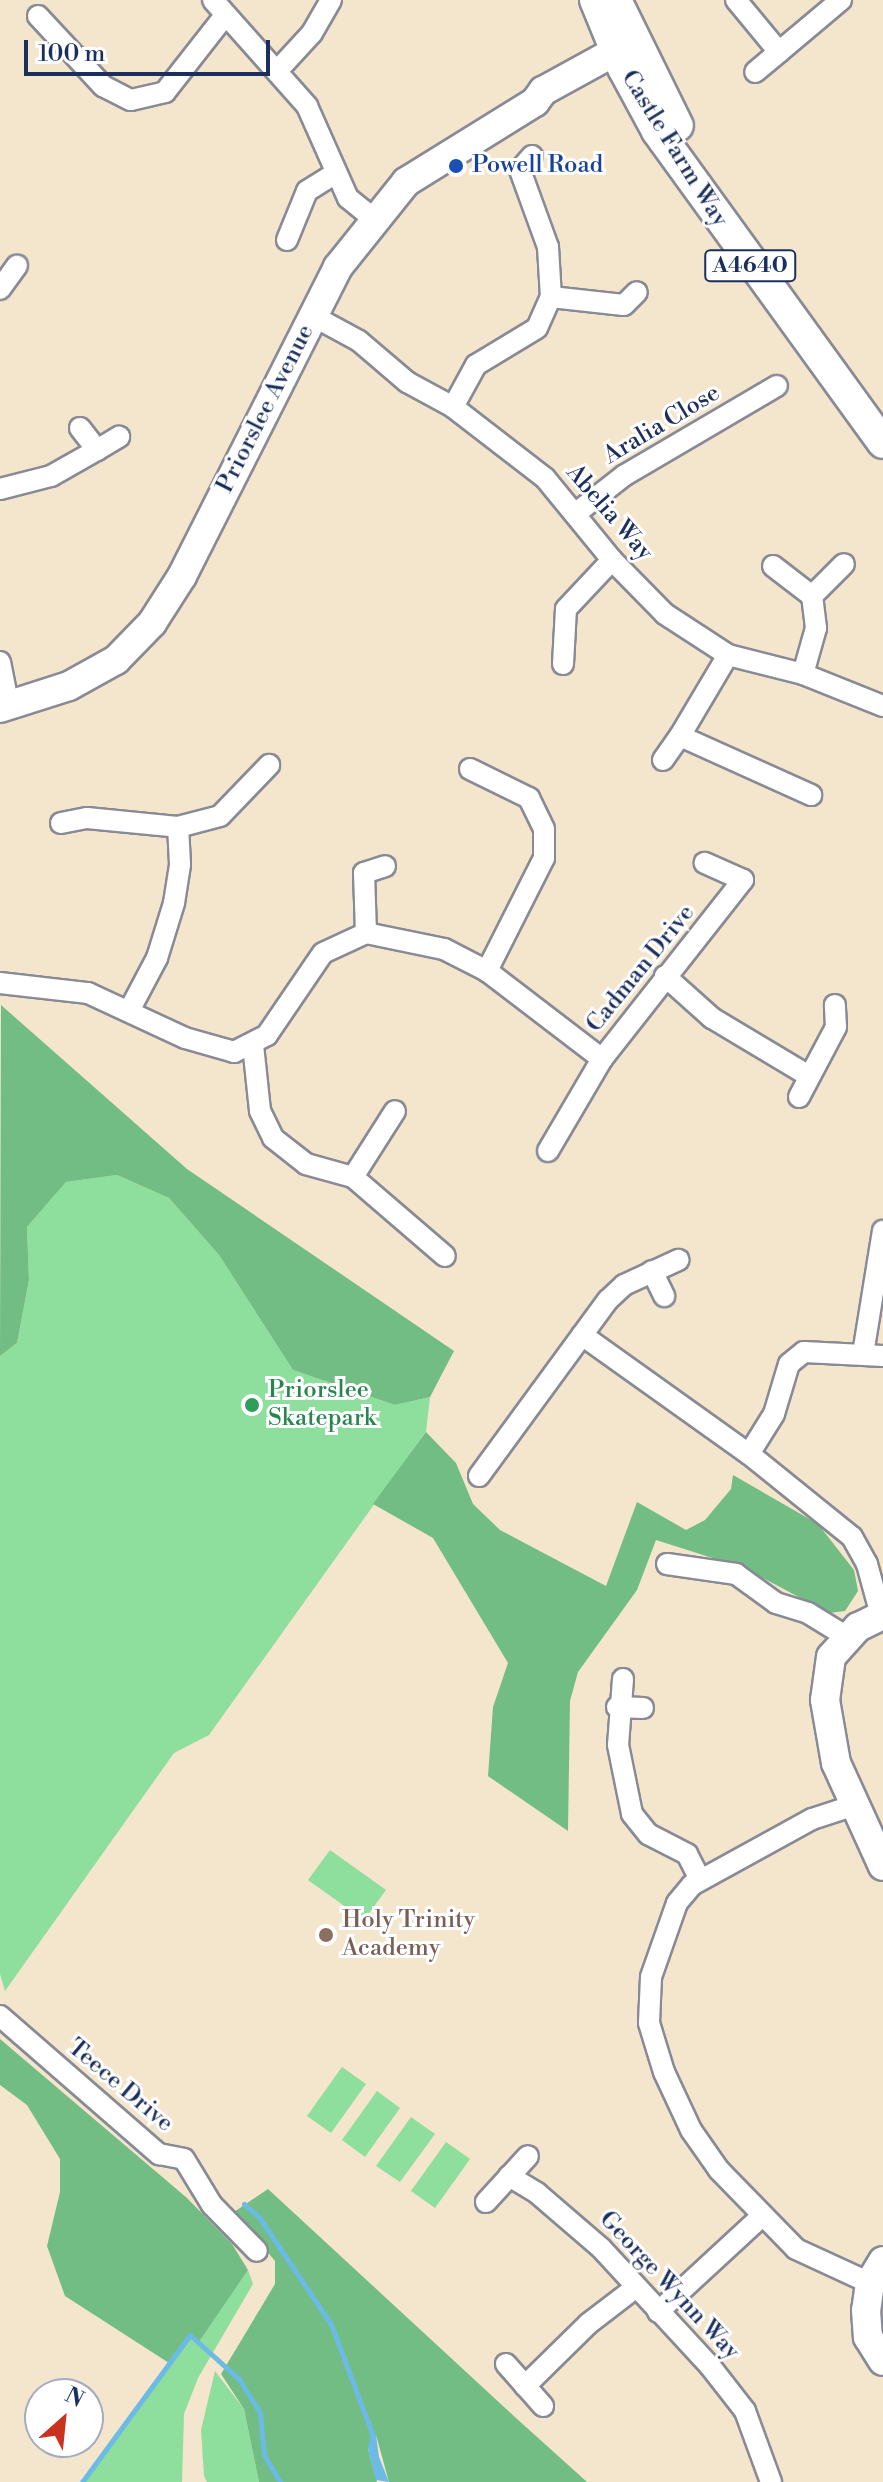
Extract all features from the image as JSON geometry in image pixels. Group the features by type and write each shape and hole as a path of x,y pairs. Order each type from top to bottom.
{"main road":[{"name":"Castle Farm Way","path":"595,0 724,202 883,414"},
{"name":"Castle Farm Way","path":"616,0 629,54 657,131 709,207 883,443"}],"street":[{"path":"278,70 312,33 331,0"},
{"path":"736,0 779,52"},
{"path":"755,72 841,0"},
{"path":"38,16 103,86 131,100 165,92 218,9 278,70 307,106 348,198 373,218"},
{"name":"Priorslee Avenue","path":"4,708 69,686 116,660 152,623 182,576 338,267 373,218 406,182 535,102 549,103 629,54"},
{"path":"453,407 476,365 537,328 551,297 548,247 519,164"},
{"path":"287,240 307,191 336,173"},
{"path":"0,289 17,266"},
{"path":"551,297 624,305 637,292"},
{"name":"Abelia Way","path":"313,316 359,341 407,382 453,407 545,478 612,560 665,614 728,655 803,674 883,706"},
{"name":"Aralia Close","path":"575,514 625,475 777,386"},
{"path":"80,428 97,450"},
{"path":"0,489 51,476 119,437"},
{"path":"563,664 566,609 612,560"},
{"path":"812,596 844,564"},
{"path":"773,566 812,596 816,628 803,674"},
{"path":"663,760 728,655"},
{"path":"0,662 4,708"},
{"path":"680,736 811,795"},
{"path":"61,823 87,818 178,827 220,816 269,765"},
{"path":"470,769 529,798 544,829 544,858 487,971"},
{"path":"130,1009 157,958 174,903 180,864 178,827"},
{"name":"Cadman Drive","path":"366,933 444,949 487,971 602,1059 665,976 709,929 743,880 705,863"},
{"path":"0,983 88,993 130,1009 213,1049 234,1052 253,1045 284,1016 306,972 323,953 366,933 355,868 385,866"},
{"path":"665,976 712,1018 809,1076"},
{"path":"799,1097 836,1027 835,1005"},
{"path":"253,1045 260,1111 273,1138 306,1164 353,1177 434,1256"},
{"path":"548,1151 602,1059"},
{"path":"353,1177 395,1111"},
{"path":"749,1454 774,1414 789,1364 804,1352 873,1355 883,1231"},
{"path":"479,1476 582,1335 624,1285 678,1260"},
{"path":"652,1271 664,1296"},
{"path":"582,1335 749,1454 852,1537 867,1564 882,1615 847,1637 831,1657 825,1700 836,1763 883,1866"},
{"path":"667,1564 736,1574 776,1603 808,1613 847,1637"},
{"path":"623,1679 617,1707 623,1785 632,1814 648,1834 687,1854 699,1878"},
{"path":"617,1707 643,1708"},
{"path":"855,1805 812,1819 699,1878 677,1903 668,1927 651,1977 649,2023 664,2072 691,2130 762,2216 796,2249 877,2272 868,2337 883,2361"},
{"name":"Teece Drive","path":"0,2016 159,2154 184,2159 212,2205 257,2251"},
{"path":"486,2202 528,2156"},
{"name":"George Wynn Way","path":"509,2176 575,2224 745,2411 771,2482"},
{"path":"658,2312 762,2216"},
{"path":"525,2386 588,2324 635,2288"},
{"path":"506,2364 543,2406"}],"green space":[{"path":"1,1005 187,1169 454,1351 430,1397 395,1405 293,1370 219,1255 169,1198 117,1175 66,1182 27,1227 29,1280 17,1343 0,1356"},
{"path":"117,1175 169,1198 219,1255 293,1370 395,1405 430,1397 426,1432 209,1735 174,1753 5,1991 0,1974 0,1356 17,1343 29,1280 27,1227 66,1182"},
{"path":"426,1432 456,1463 473,1504 500,1530 606,1586 637,1502 686,1530 705,1520 731,1489 733,1475 818,1524 854,1570 858,1591 845,1611 829,1613 744,1568 656,1540 637,1590 578,1672 570,1701 568,1831 488,1776 493,1707 508,1663 433,1538 373,1504"},
{"path":"330,1850 386,1890 364,1920 308,1880"},
{"path":"0,2039 187,2198 232,2244 248,2270 199,2342 190,2335 169,2363 65,2296 47,2246 60,2192 60,2159 27,2105 0,2085"},
{"path":"342,2067 366,2084 331,2133 307,2116"},
{"path":"377,2091 400,2108 365,2157 342,2140"},
{"path":"411,2117 435,2134 400,2182 376,2166"},
{"path":"446,2142 470,2159 435,2208 411,2191"},
{"path":"268,2189 587,2482 389,2482 376,2435 368,2449 377,2482 259,2482 244,2409 221,2374 275,2284 275,2261 234,2212"},
{"path":"248,2270 253,2284 198,2378 184,2414 182,2482 82,2482 100,2458 104,2458 104,2452 190,2335 199,2342"},
{"path":"215,2371 244,2409 259,2482 207,2482 204,2476 201,2430"}],"water":[{"path":"376,2435 379,2457 389,2482 376,2480 368,2449 370,2436"}],"waterway":[{"path":"244,2204 259,2217 331,2324 373,2436"},
{"path":"82,2482 190,2335 239,2379 260,2412 264,2455 280,2482"}],"place":[{"name":"Powell Road","path":"456,166"},
{"name":"Priorslee Skatepark","path":"252,1405"},
{"name":"Holy Trinity Academy","path":"326,1935"}]}
